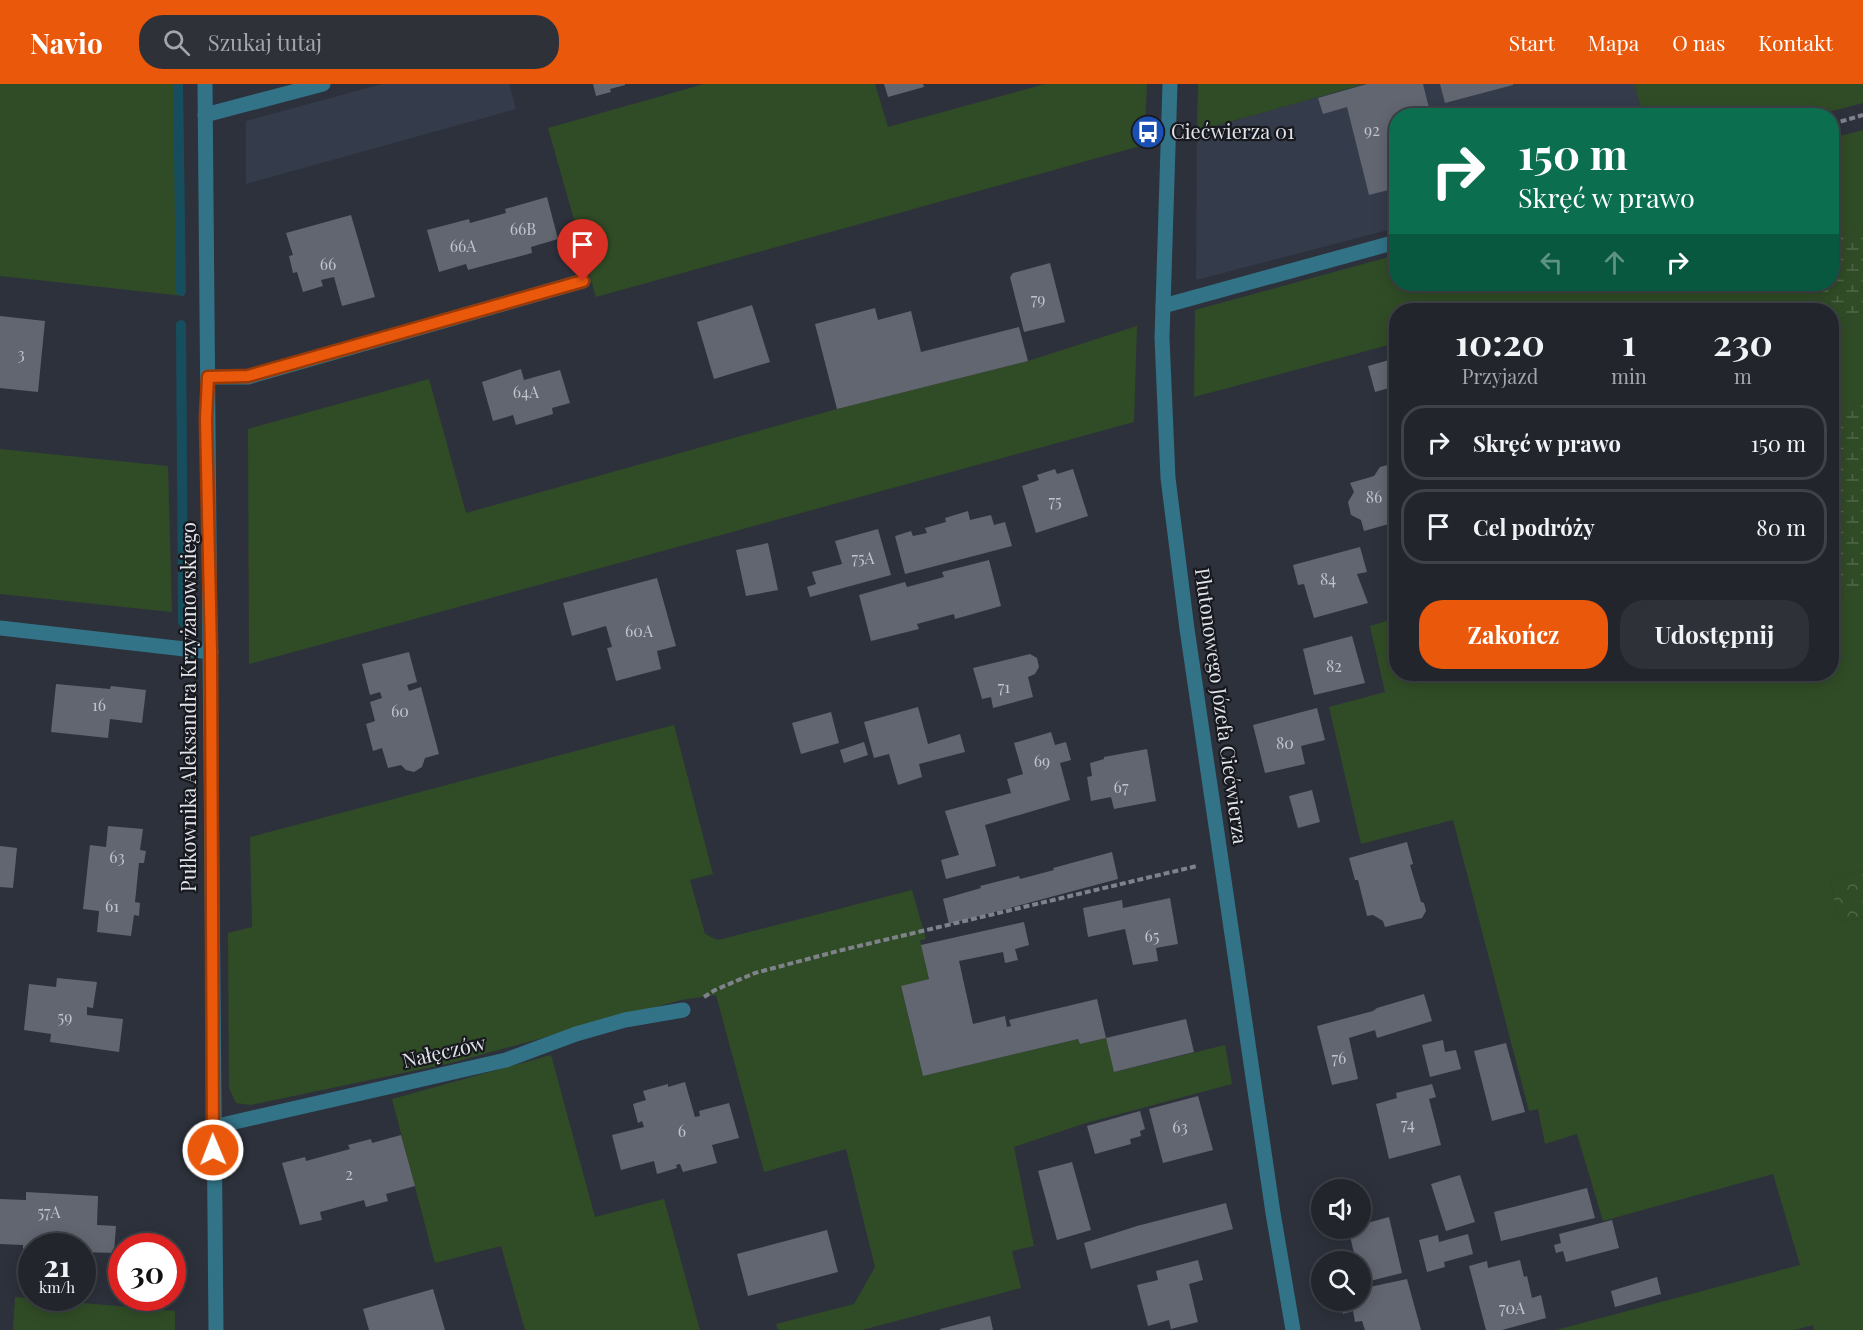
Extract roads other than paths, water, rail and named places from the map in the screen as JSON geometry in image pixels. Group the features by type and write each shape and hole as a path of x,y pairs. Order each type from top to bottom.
{"street":[{"name":"Pułkownika Aleksandra Krzyżanowskiego","path":"204,84 216,1330"},
{"path":"205,115 323,84"},
{"name":"Plutonowego Józefa Ciećwierza","path":"1170,84 1162,338 1168,478 1187,629 1271,1201 1293,1330"},
{"path":"1163,306 1389,244"},
{"path":"208,377 248,376 583,281"},
{"path":"0,628 211,652"},
{"name":"Nałęczów","path":"213,1127 506,1060 576,1034 625,1020 683,1010"}],"waterway":[{"path":"178,84 181,291"},
{"path":"181,325 183,622"}],"place":[{"name":"Ciećwierza 01","path":"1148,132"}]}
